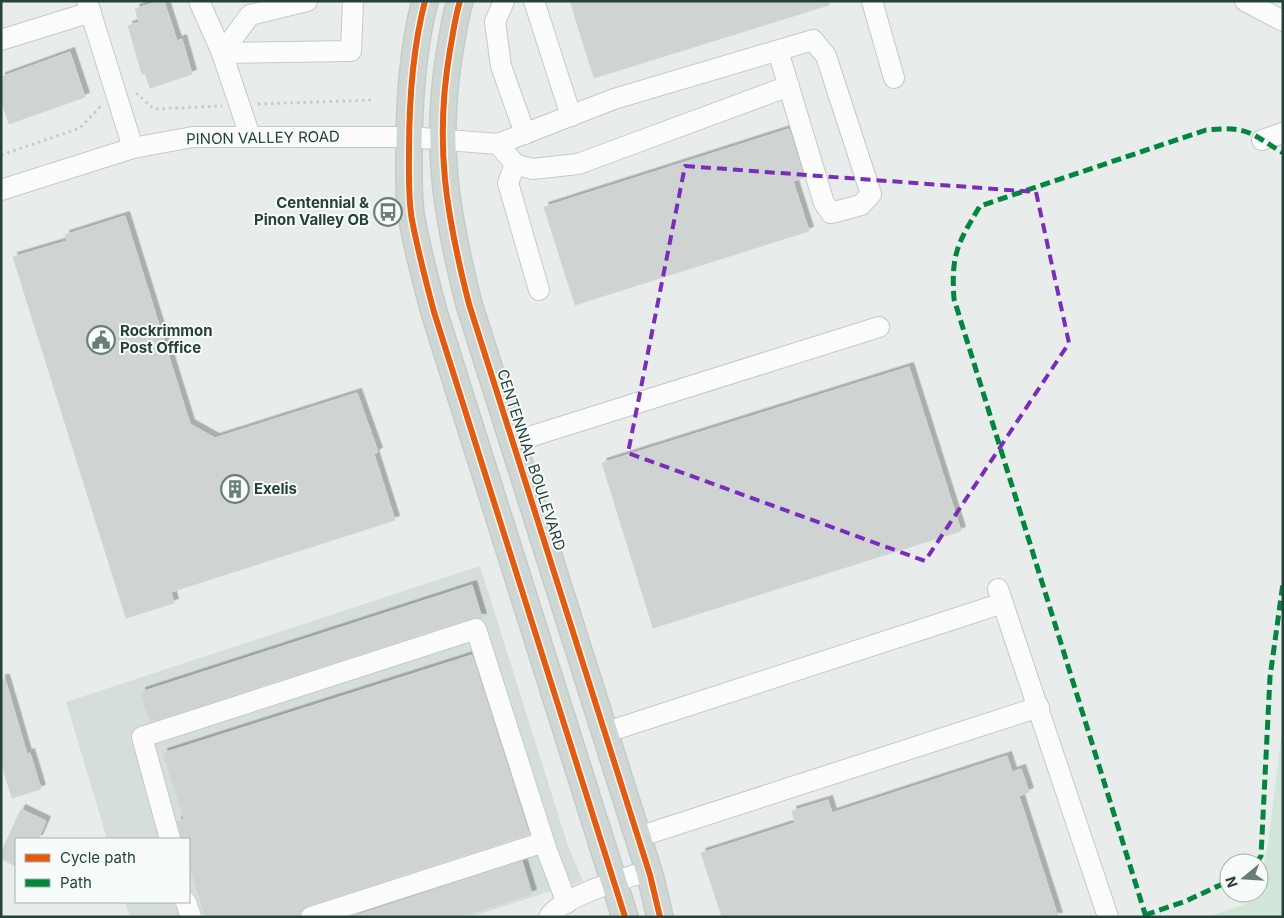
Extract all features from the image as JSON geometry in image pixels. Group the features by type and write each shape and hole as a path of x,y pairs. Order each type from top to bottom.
{"main road":[{"path":"425,1 410,79 408,184 412,218 434,312 625,917"},
{"name":"CENTENNIAL BOULEVARD","path":"460,1 444,85 442,139 443,172 455,249 469,304 638,837 660,917"}],"street":[{"path":"199,1 222,53 250,136"},
{"path":"222,53 250,15 307,1"},
{"path":"222,53 351,52 352,1"},
{"path":"504,1 495,22 501,66 525,134"},
{"path":"534,1 571,116"},
{"path":"872,1 894,78"},
{"path":"1246,1 1283,21"},
{"path":"1,40 89,7 133,148"},
{"path":"778,51 789,86 824,203 831,213 862,205 871,194 826,56 814,40 614,99 498,144 515,164 532,169 578,164 789,86"},
{"path":"1262,140 1283,133"},
{"name":"PINON VALLEY ROAD","path":"1,190 133,148 193,137 409,137 498,144"},
{"path":"515,164 508,183 539,290"},
{"path":"513,442 879,327"},
{"path":"604,733 1001,596 1108,917"},
{"path":"170,838 142,736 476,629 544,842 567,903"},
{"path":"638,837 1039,707"},
{"path":"311,917 544,842"},
{"path":"549,917 554,909 614,881 648,871"},
{"path":"186,903 190,917"}],"path":[{"path":"1,154 80,128 98,107 136,93 132,84"}],"highlighted area":[{"path":"685,166 1036,192 1069,343 925,561 628,453"}],"shaded area":[{"path":"480,566 568,846 583,881 470,917 130,917 125,903 190,903 190,838 107,838 66,702"}],"green space":[{"path":"1283,722 1283,917 1207,917 1248,903 1269,903 1269,853 1266,853"}],"building":[{"path":"164,1 177,41 182,39 192,74 150,88 145,73 142,74 128,26 139,22 135,9"},
{"path":"570,1 829,1 829,5 594,78"},
{"path":"70,52 85,97 9,124 1,100 1,77"},
{"path":"789,129 804,178 793,181 809,231 575,305 544,207"},
{"name":"Exelis","path":"125,216 190,424 215,438 357,393 378,452 374,454 395,520 171,592 174,603 126,618 13,257 67,241 65,235"},
{"path":"909,367 961,531 653,628 602,463"},
{"path":"472,585 482,618 472,618 150,722 141,692"},
{"path":"472,655 529,834 307,906 299,915 293,917 205,917 190,866 190,838 182,838 177,821 184,819 163,753"},
{"path":"1,679 5,679 27,754 30,753 41,789 12,798 1,762"},
{"path":"1007,756 1012,772 1021,769 1029,792 1019,796 1058,917 722,917 701,853 795,823 792,811 828,800 832,813"},
{"path":"21,809 46,821 38,838 15,838 15,866 1,859 1,853"},
{"path":"522,861 532,894 459,917 351,917"}],"marked path":[{"path":"1146,917 954,299 955,260 957,250 966,230 980,206 1206,130 1231,129 1247,132 1283,153"},
{"path":"1261,853 1270,677 1283,583"},
{"path":"1145,915 1186,901 1219,886"}],"cycle path":[{"path":"425,1 414,57 410,114 409,195 417,243 434,312 625,917"},
{"path":"460,1 450,50 443,116 445,178 454,239 469,304 650,875 660,917"}],"place":[{"name":"Centennial & Pinon Valley OB","path":"388,212"},
{"name":"Rockrimmon Post Office","path":"101,340"},
{"name":"Exelis","path":"235,489"}]}
